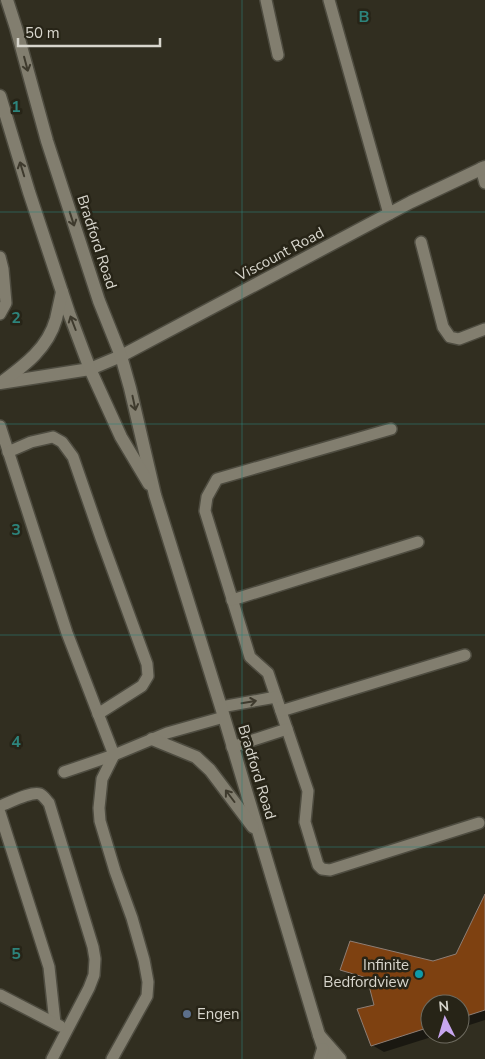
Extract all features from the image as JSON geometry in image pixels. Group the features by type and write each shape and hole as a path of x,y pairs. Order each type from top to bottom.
{"street":[{"name":"Bradford Road","path":"7,0 47,141 99,301 121,356 155,495 222,712 324,1056"},
{"name":"Bradford Road","path":"0,96 29,192 69,313 90,369 121,437 155,495"},
{"name":"Viscount Road","path":"1,382 90,369 121,356 389,214 483,167"},
{"path":"1,382 28,363 37,353 49,335 55,320 62,291"},
{"path":"152,739 196,757 210,770 259,836"},
{"path":"318,1035 340,1059"}],"lane":[{"path":"266,0 278,55"},
{"path":"329,0 389,214"},
{"path":"483,167 485,183"},
{"path":"420,242 443,327 450,337 459,339 485,329"},
{"path":"0,257 4,269 6,303 0,314"},
{"path":"0,426 67,633 114,755 102,779 99,808 100,822 132,918 148,982 147,996 112,1059"},
{"path":"391,429 217,479 207,497 205,511 250,657 268,673 308,791 305,822 318,865 322,869 330,870 479,823"},
{"path":"8,452 31,442 53,437 62,442 73,457 147,664 148,676 142,686 98,714"},
{"path":"232,600 418,542"},
{"path":"281,711 466,655"},
{"path":"64,772 114,755 222,712 276,698"},
{"path":"232,747 287,728"},
{"path":"0,806 29,795 41,795 46,799 93,947 95,959 94,975 52,1059"},
{"path":"0,813 49,967 55,1023"},
{"path":"0,995 68,1030"}],"building":[{"name":"Infinite Bedfordview","path":"485,894 485,1010 470,1015 470,994 420,994 420,1030 371,1046 357,1009 374,1005 367,978 340,970 350,941 433,961 456,954"}],"place":[{"name":"Infinite Bedfordview","path":"419,974"},
{"name":"Engen","path":"187,1014"}]}
